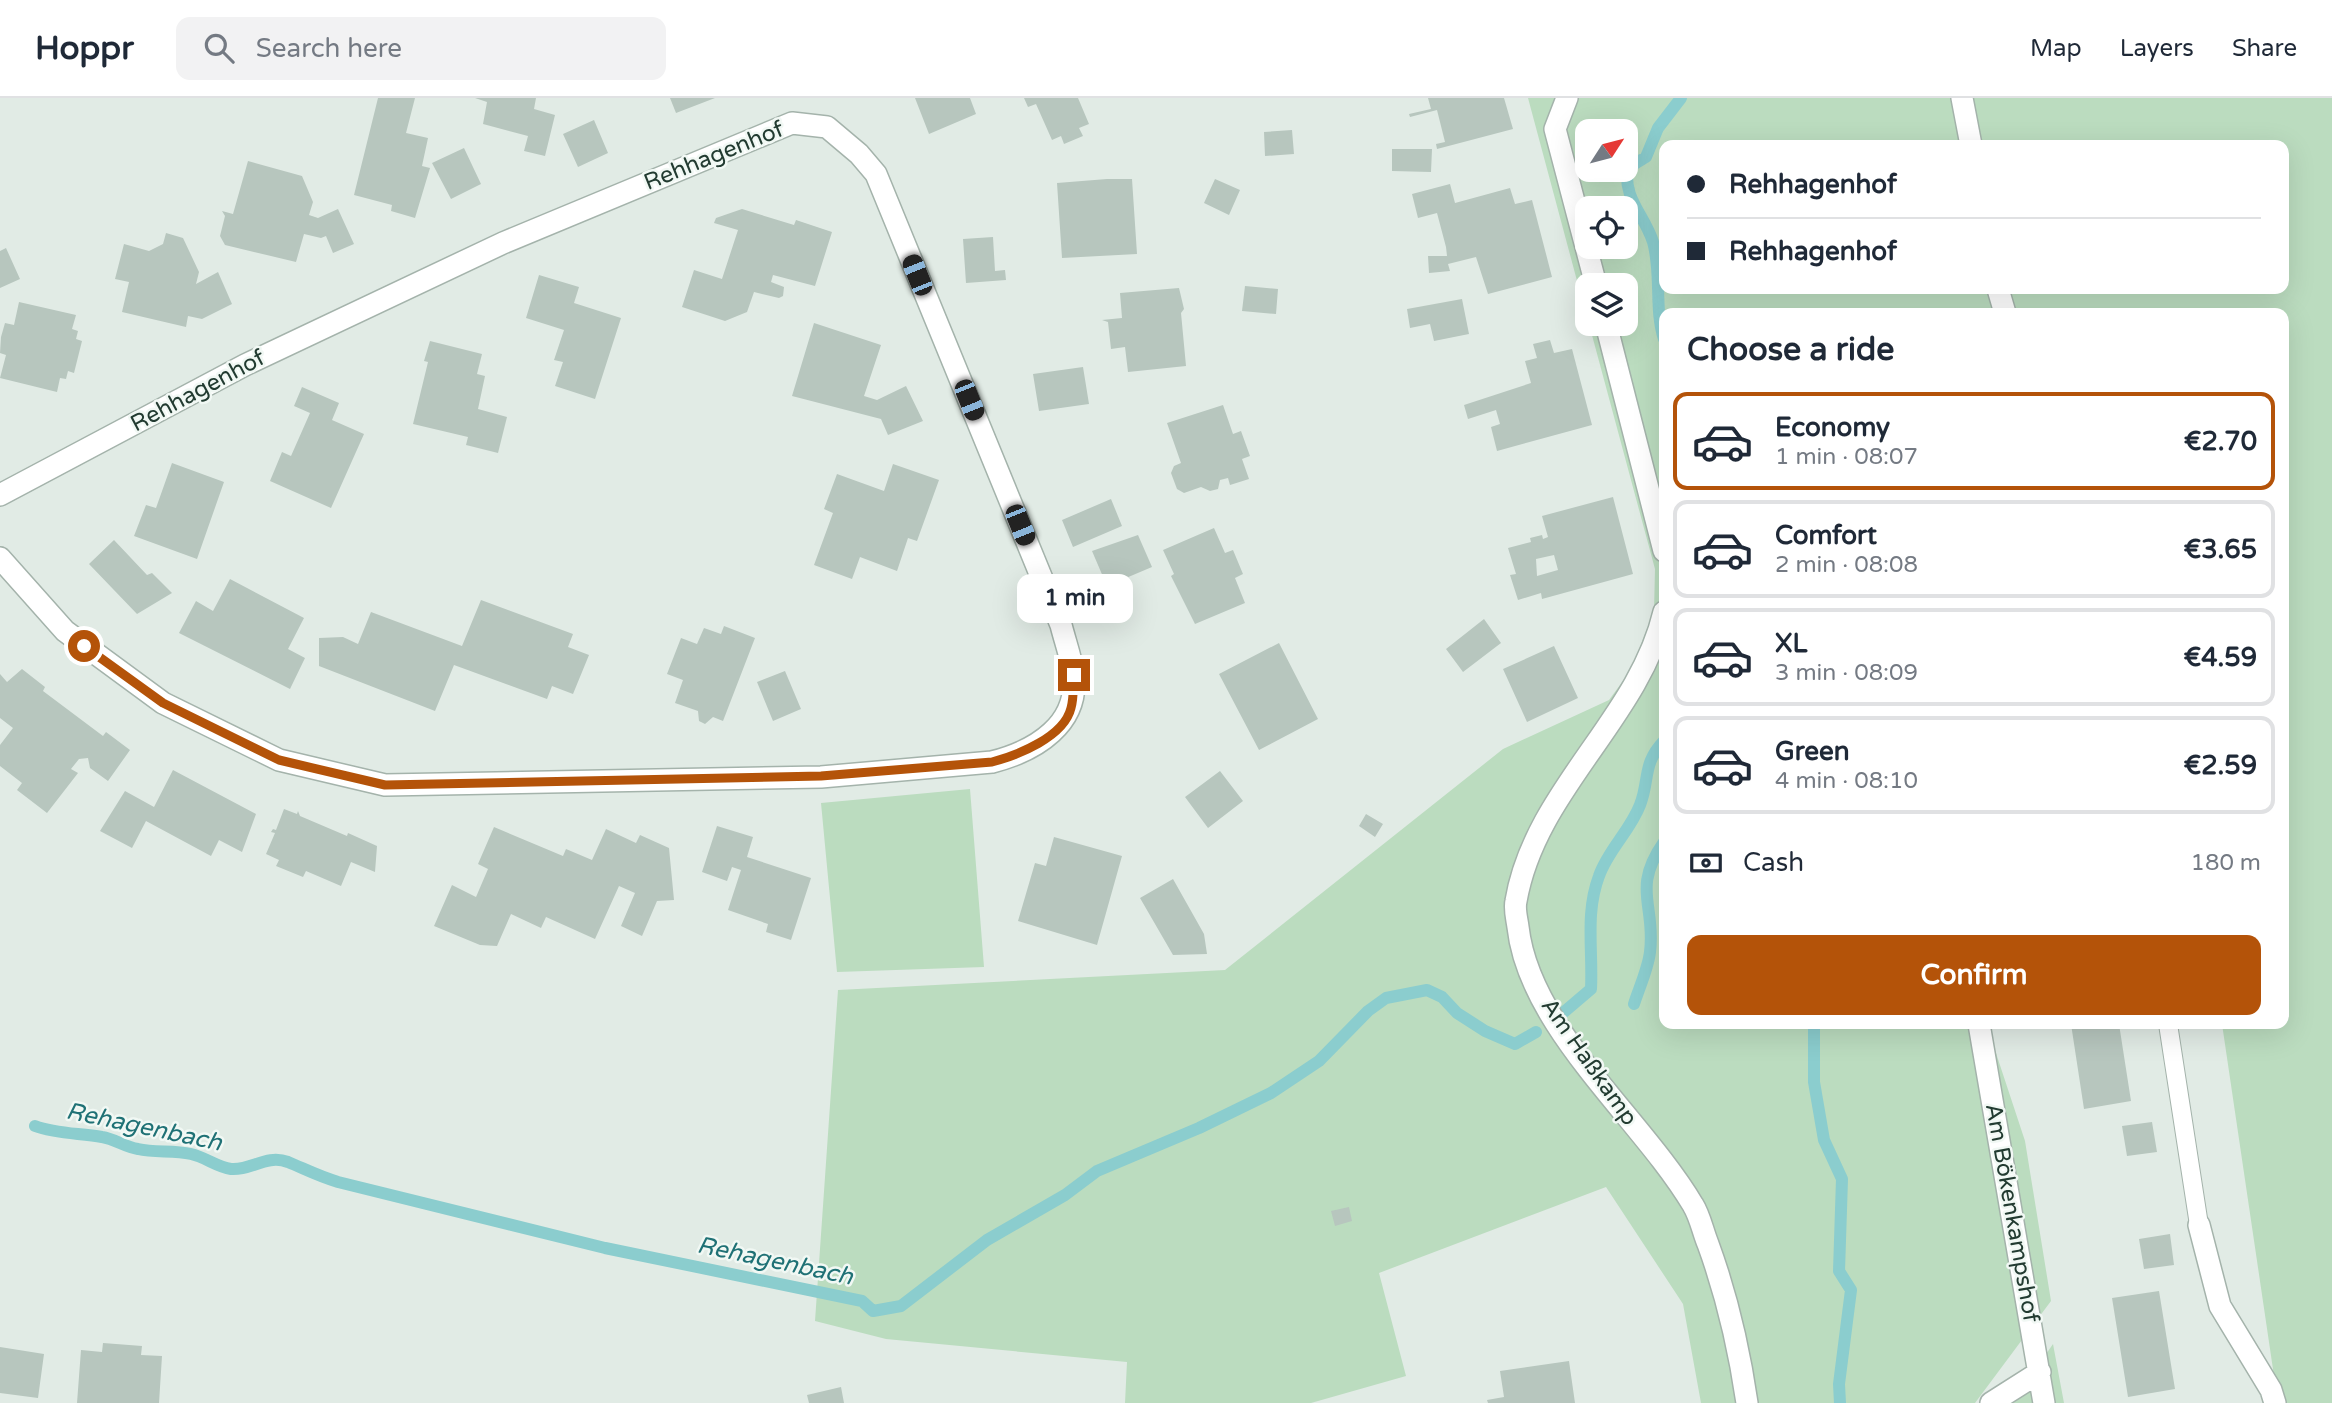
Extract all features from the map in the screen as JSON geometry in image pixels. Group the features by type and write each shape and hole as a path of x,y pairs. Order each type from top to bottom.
{"street":[{"path":"1567,98 1555,129 1593,273"},
{"path":"1962,98 1970,140"},
{"name":"Rehhagenhof","path":"0,495 245,365 503,243 792,123 827,127 859,154 876,174 1061,625 1074,675 1071,710 1046,739 1019,755 992,762 821,776 385,785 279,760 163,703 65,631 0,558"},
{"path":"1609,336 1659,531"},
{"name":"Am Haßkamp","path":"1659,634 1623,707 1574,772 1535,842 1515,902 1521,953 1548,1011 1694,1206 1728,1299 1747,1403"},
{"name":"Am Bökenkampshof","path":"1980,1029 2044,1403"},
{"path":"2199,1225 2220,1306 2271,1390 2275,1403"},
{"path":"1991,1403 2040,1372"}],"lane":[{"path":"2169,1029 2199,1225"}],"green space":[{"path":"1528,98 2332,98 2332,1403 2278,1403 2223,1029 2289,1029 2289,308 1659,308 1659,1029 1991,1029 1993,1044 2025,1141 2051,1301 1975,1403 1701,1403 1683,1304 1606,1187 1379,1273 1406,1376 1311,1403 1125,1403 1127,1362 886,1339 815,1321 838,990 1225,970 1503,749 1609,700 1631,670 1654,611 1655,569 1592,336 1638,336 1638,273 1575,273"},
{"path":"970,789 984,967 837,972 821,803"},
{"path":"2053,1344 2064,1403 2012,1403"}],"building":[{"path":"378,98 415,98 406,133 428,138 422,166 430,168 415,218 391,211 392,205 354,195"},
{"path":"475,98 536,98 534,109 555,115 545,156 524,151 528,136 483,124 487,102"},
{"path":"670,98 715,98 676,113"},
{"path":"915,98 970,98 976,114 929,134"},
{"path":"1024,98 1078,98 1089,124 1079,128 1083,136 1064,144 1061,136 1052,140 1036,104 1028,107"},
{"path":"1428,98 1504,98 1513,129 1437,149 1436,144 1445,142 1437,110 1410,117 1409,114 1431,109"},
{"path":"594,120 608,153 578,167 563,134"},
{"path":"1292,130 1294,154 1265,156 1264,132"},
{"path":"464,148 481,184 451,199 432,163"},
{"path":"1392,149 1432,149 1431,172 1392,171"},
{"path":"248,161 302,176 313,202 309,215 318,218 338,209 354,244 333,253 326,236 321,238 304,234 296,262 225,245 220,236 225,216 222,211 233,214"},
{"path":"1132,179 1137,254 1062,258 1057,183"},
{"path":"1215,179 1240,190 1229,215 1204,203"},
{"path":"1450,184 1455,203 1510,188 1515,204 1532,200 1552,277 1488,294 1476,257 1448,264 1450,271 1429,273 1428,256 1447,256 1446,247 1437,213 1418,218 1412,194"},
{"path":"742,209 794,225 796,220 832,232 815,286 773,275 771,282 784,287 783,296 779,298 754,292 747,312 725,321 682,307 694,270 722,279 738,230 714,223 716,218"},
{"path":"166,233 183,238 199,272 196,284 218,272 232,304 202,319 188,316 186,327 122,312 129,282 115,279 124,244 149,251 163,244"},
{"path":"993,237 995,271 1005,270 1006,280 966,283 963,239"},
{"path":"6,248 20,279 0,288 0,251"},
{"path":"539,275 579,287 574,303 621,318 595,399 555,386 563,362 554,360 564,330 526,318"},
{"path":"1245,286 1278,289 1276,314 1242,311"},
{"path":"1179,288 1184,309 1181,313 1186,366 1128,372 1125,347 1111,349 1108,322 1102,320 1122,318 1120,293"},
{"path":"1462,299 1469,334 1434,341 1430,324 1410,328 1407,309"},
{"path":"19,302 76,315 72,329 78,331 76,339 82,341 74,373 68,371 66,379 60,378 57,392 0,378 6,355 0,353 1,337 5,323 14,325"},
{"path":"814,323 881,345 864,396 877,400 906,386 923,421 888,435 881,419 792,396"},
{"path":"1550,340 1554,353 1572,349 1592,425 1497,451 1491,427 1500,424 1496,410 1468,419 1464,405 1531,383 1525,361 1537,358 1533,344"},
{"path":"430,341 482,354 477,374 485,376 478,409 507,417 498,453 466,445 468,437 413,424 428,362 424,361"},
{"path":"1083,367 1089,404 1039,411 1033,374"},
{"path":"302,387 339,403 332,420 364,434 331,508 270,481 282,452 291,456 310,413 294,406"},
{"path":"1223,405 1233,434 1241,431 1250,456 1242,459 1249,479 1230,485 1228,478 1220,480 1218,489 1210,491 1201,487 1184,493 1177,489 1171,473 1174,466 1181,463 1167,423"},
{"path":"172,463 224,482 197,559 134,536 146,505 156,508"},
{"path":"893,464 939,480 917,541 908,538 897,571 860,557 852,579 814,565 833,513 824,509 837,474 884,491"},
{"path":"1613,497 1633,574 1542,599 1541,593 1518,600 1510,575 1516,574 1508,548 1531,542 1530,538 1542,535 1543,539 1548,537 1542,516","holes":["1554,555 1558,570 1537,576 1536,559"]},
{"path":"1111,499 1122,526 1073,547 1062,520"},
{"path":"1214,528 1225,553 1233,550 1243,574 1235,578 1245,603 1195,624 1171,576 1174,574 1163,550"},
{"path":"1138,535 1152,567 1107,586 1092,551"},
{"path":"114,540 147,575 152,573 172,593 137,614 89,564"},
{"path":"230,579 304,618 288,649 305,658 290,689 179,633 196,601 213,611"},
{"path":"481,600 573,634 568,647 589,655 573,694 552,686 547,699 454,665 435,711 319,666 319,638 343,637 358,644 371,612 462,646"},
{"path":"1484,619 1501,643 1463,672 1446,649"},
{"path":"724,626 755,638 723,721 713,717 705,724 699,721 698,711 675,703 683,680 667,674 681,638 697,644 704,628 721,634"},
{"path":"1279,643 1318,719 1259,750 1219,674"},
{"path":"1554,646 1578,698 1527,722 1503,669"},
{"path":"22,669 45,687 43,691 103,736 106,732 130,750 108,781 90,768 88,758 79,759 71,769 78,773 47,813 17,790 22,783 0,766 0,745 13,728 0,718 0,674 7,682"},
{"path":"785,671 801,709 773,721 757,682"},
{"path":"173,770 256,814 242,852 219,840 211,856 146,821 132,848 100,831 125,791 154,807"},
{"path":"1220,771 1243,801 1208,828 1185,797"},
{"path":"284,809 297,814 298,811 300,816 377,846 375,872 351,862 341,886 306,871 303,877 276,866 279,860 266,854 275,833 271,832 276,830"},
{"path":"1366,814 1383,824 1375,837 1359,826"},
{"path":"717,826 753,837 747,857 811,878 791,940 766,932 768,924 728,910 741,870 732,867 727,881 702,872"},
{"path":"494,827 563,856 566,849 592,860 606,829 636,843 640,835 669,848 674,900 657,901 642,936 621,926 635,893 619,886 595,939 546,917 541,928 511,914 497,946 480,945 434,926 452,885 476,897 488,869 478,864"},
{"path":"1054,837 1122,856 1097,945 1018,921 1035,863 1046,866"},
{"path":"1173,879 1204,934 1207,954 1173,955 1140,898"},
{"path":"2072,1029 2120,1029 2131,1101 2084,1109"},
{"path":"2152,1122 2157,1152 2127,1156 2122,1126"},
{"path":"1349,1207 1352,1221 1335,1226 1331,1211"},
{"path":"2170,1234 2174,1265 2144,1269 2139,1239"},
{"path":"2159,1291 2175,1389 2128,1397 2112,1298"},
{"path":"103,1343 142,1346 141,1355 162,1356 159,1403 77,1403 81,1350 102,1352"},
{"path":"0,1347 44,1354 38,1398 0,1393"},
{"path":"1569,1361 1575,1403 1488,1403 1487,1400 1504,1397 1500,1371"},
{"path":"841,1387 844,1403 809,1403 807,1395"}],"waterway":[{"path":"1659,315 1656,254 1628,188 1628,168 1646,157 1658,128 1681,98"},
{"name":"Rehagenbach","path":"1564,1012 1591,989 1591,918 1595,890 1608,858 1636,814 1643,796 1649,765 1659,747"},
{"path":"1634,1004 1650,952 1647,885 1649,872 1659,850"},
{"name":"Rehagenbach","path":"35,1126 107,1138 144,1150 191,1154 231,1169 280,1160 338,1182 605,1248 862,1301 873,1311 901,1306 987,1240 1065,1195 1097,1171 1199,1128 1271,1093 1319,1061 1368,1011 1386,998 1427,990 1442,997 1457,1013 1485,1031 1515,1044 1536,1032"},
{"path":"1814,1029 1814,1082 1824,1140 1842,1179 1839,1271 1851,1290 1839,1384 1840,1403"}],"route":[{"path":"84,646 163,703 279,760 385,785 821,776 992,762 1019,755 1046,739 1071,710 1074,675"}]}
